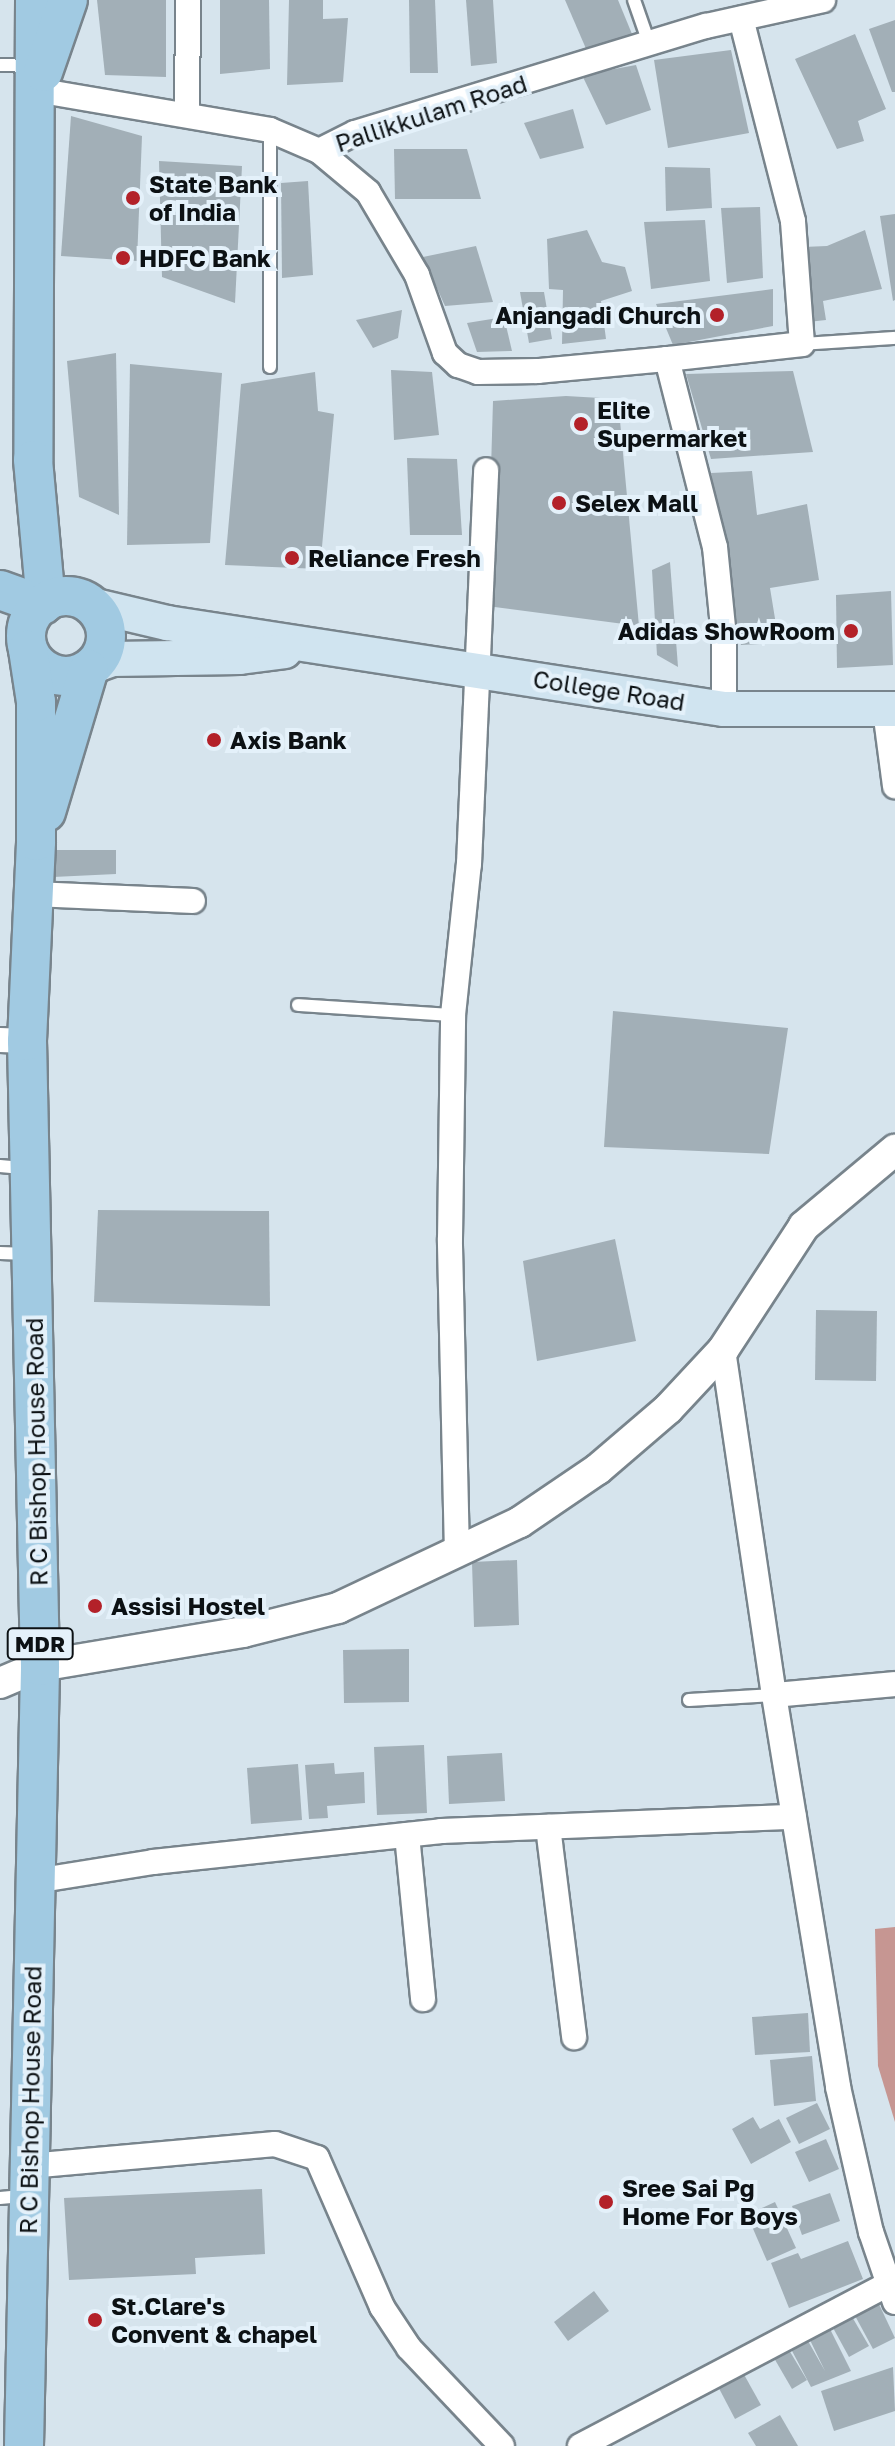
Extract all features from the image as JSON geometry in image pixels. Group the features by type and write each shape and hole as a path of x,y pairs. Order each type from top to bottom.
{"main road":[{"path":"35,0 24,74 35,368 33,460 45,617 54,674 91,667 112,659 240,657 325,645"},
{"path":"24,74 68,0"},
{"path":"0,590 45,617 105,628 106,642 91,667 36,841"},
{"path":"36,841 36,702 45,617"},
{"name":"College Road","path":"45,617 167,623 724,709 890,710"},
{"name":"R C Bishop House Road","path":"24,2446 19,2187 35,1881 40,1666 16,1253 14,1040 34,894 36,841"}],"street":[{"path":"187,115 188,0"},
{"name":"Pallikkulam Road","path":"24,74 187,115 270,130 319,151 355,133 649,43 823,0"},
{"path":"319,151 368,192 417,275 445,353 458,365 478,372 538,371 802,344 793,221 741,19"},
{"path":"667,359 715,547 724,637 724,709"},
{"path":"457,1554 450,1239 453,1015 469,864 486,470"},
{"path":"890,710 895,786"},
{"path":"34,894 193,901"},
{"path":"0,1683 40,1666 243,1632 338,1608 520,1522 598,1469 668,1409 723,1350 804,1226 895,1150"},
{"path":"580,2446 892,2292 887,2255 838,2087 774,1695 723,1350"},
{"path":"774,1695 895,1684"},
{"path":"35,1881 153,1862 407,1835 794,1817"},
{"path":"548,1827 574,2037"},
{"path":"407,1835 423,1999"},
{"path":"19,2187 275,2144 317,2158 382,2307 409,2348 502,2446"}],"lane":[{"path":"634,0 649,43"},
{"path":"270,130 270,367"},
{"path":"802,344 895,338"},
{"path":"298,1005 453,1015"},
{"path":"689,1700 774,1695"}],"shaded area":[{"path":"895,1927 895,2122 878,2066 875,1929"}],"building":[{"path":"97,0 166,0 166,77 105,75"},
{"path":"220,0 269,0 270,69 220,74"},
{"path":"289,0 323,0 323,19 348,18 343,82 287,85"},
{"path":"409,0 435,0 438,73 410,73"},
{"path":"466,0 493,0 497,63 471,66"},
{"path":"565,0 618,0 632,34 587,51"},
{"path":"895,20 895,92 892,92 869,29"},
{"path":"855,34 886,109 858,121 864,141 837,149 795,59"},
{"path":"731,50 749,133 668,148 654,60"},
{"path":"636,65 651,110 606,125 582,75"},
{"path":"573,109 584,148 540,159 524,123"},
{"path":"71,116 142,136 137,261 61,256"},
{"path":"394,149 467,149 481,199 395,199"},
{"path":"159,161 242,166 235,303 162,277"},
{"path":"665,167 710,168 712,208 666,211"},
{"path":"308,181 313,275 282,278 281,183"},
{"path":"760,207 763,278 727,283 721,208"},
{"path":"895,214 895,300 893,301 880,216"},
{"path":"705,220 710,281 651,289 644,222"},
{"path":"587,230 602,262 625,267 632,291 601,301 606,339 562,344 563,290 549,289 547,239"},
{"path":"865,230 882,289 823,301 826,320 808,322 803,247 827,246"},
{"path":"476,246 493,302 445,306 423,257"},
{"name":"Anjangadi Church","path":"773,289 773,326 673,345 656,304"},
{"path":"520,292 544,292 552,339 529,343"},
{"path":"402,310 398,338 373,348 356,320"},
{"path":"504,317 512,351 477,352 467,323"},
{"path":"116,353 119,515 79,497 67,361"},
{"path":"130,364 222,373 210,543 127,545"},
{"path":"391,370 432,372 439,435 394,440"},
{"path":"793,371 813,452 711,459 686,374"},
{"path":"315,372 318,411 334,414 320,569 225,565 241,384"},
{"name":"Selex Mall","path":"566,396 618,399 639,626 487,606 493,401"},
{"path":"407,458 457,459 462,535 410,535"},
{"path":"752,471 757,515 807,504 819,580 770,588 779,643 741,645 711,473"},
{"path":"670,562 678,667 657,655 652,570"},
{"path":"891,591 893,665 837,668 836,595"},
{"path":"50,850 116,850 116,874 53,877"},
{"path":"613,1011 788,1028 769,1154 604,1147"},
{"path":"98,1210 269,1211 270,1306 94,1302"},
{"path":"615,1239 636,1341 537,1361 523,1261"},
{"path":"816,1310 877,1311 876,1381 815,1380"},
{"path":"517,1560 519,1625 474,1627 472,1562"},
{"path":"409,1649 409,1702 344,1703 343,1650"},
{"path":"424,1745 427,1813 377,1815 374,1747"},
{"path":"502,1753 505,1801 449,1804 447,1756"},
{"path":"334,1763 335,1774 364,1772 365,1803 327,1806 328,1818 309,1819 305,1765"},
{"path":"298,1764 302,1820 251,1824 247,1768"},
{"path":"808,2013 810,2052 755,2055 752,2017"},
{"path":"812,2056 816,2101 774,2106 770,2060"},
{"path":"817,2103 830,2129 799,2144 786,2118"},
{"path":"753,2117 760,2129 779,2119 791,2142 751,2164 732,2129"},
{"path":"826,2139 839,2169 809,2182 795,2152"},
{"path":"262,2189 265,2254 195,2258 196,2274 69,2280 64,2198"},
{"path":"830,2193 840,2221 802,2235 792,2206"},
{"path":"775,2202 796,2248 767,2261 747,2215"},
{"path":"848,2241 863,2279 789,2308 771,2263 798,2253 801,2259"},
{"path":"594,2291 609,2311 568,2341 554,2322"},
{"path":"877,2300 895,2338 873,2349 853,2312"},
{"path":"851,2315 869,2346 849,2357 832,2326"},
{"path":"829,2327 851,2371 811,2387 791,2349 808,2341 825,2371 809,2338"},
{"path":"789,2350 807,2380 792,2389 774,2358"},
{"path":"737,2362 761,2405 735,2419 712,2375"},
{"path":"893,2367 895,2411 834,2431 821,2391"},
{"path":"780,2415 798,2446 756,2446 748,2433"}],"place":[{"name":"State Bank of India","path":"133,198"},
{"name":"HDFC Bank","path":"123,258"},
{"name":"Anjangadi Church","path":"717,315"},
{"name":"Elite Supermarket","path":"581,424"},
{"name":"Selex Mall","path":"559,503"},
{"name":"Reliance Fresh","path":"292,558"},
{"name":"Adidas ShowRoom","path":"851,631"},
{"name":"Axis Bank","path":"214,740"},
{"name":"Assisi Hostel","path":"95,1606"},
{"name":"Sree Sai Pg Home For Boys","path":"606,2202"},
{"name":"St.Clare's Convent & chapel","path":"95,2320"}]}
